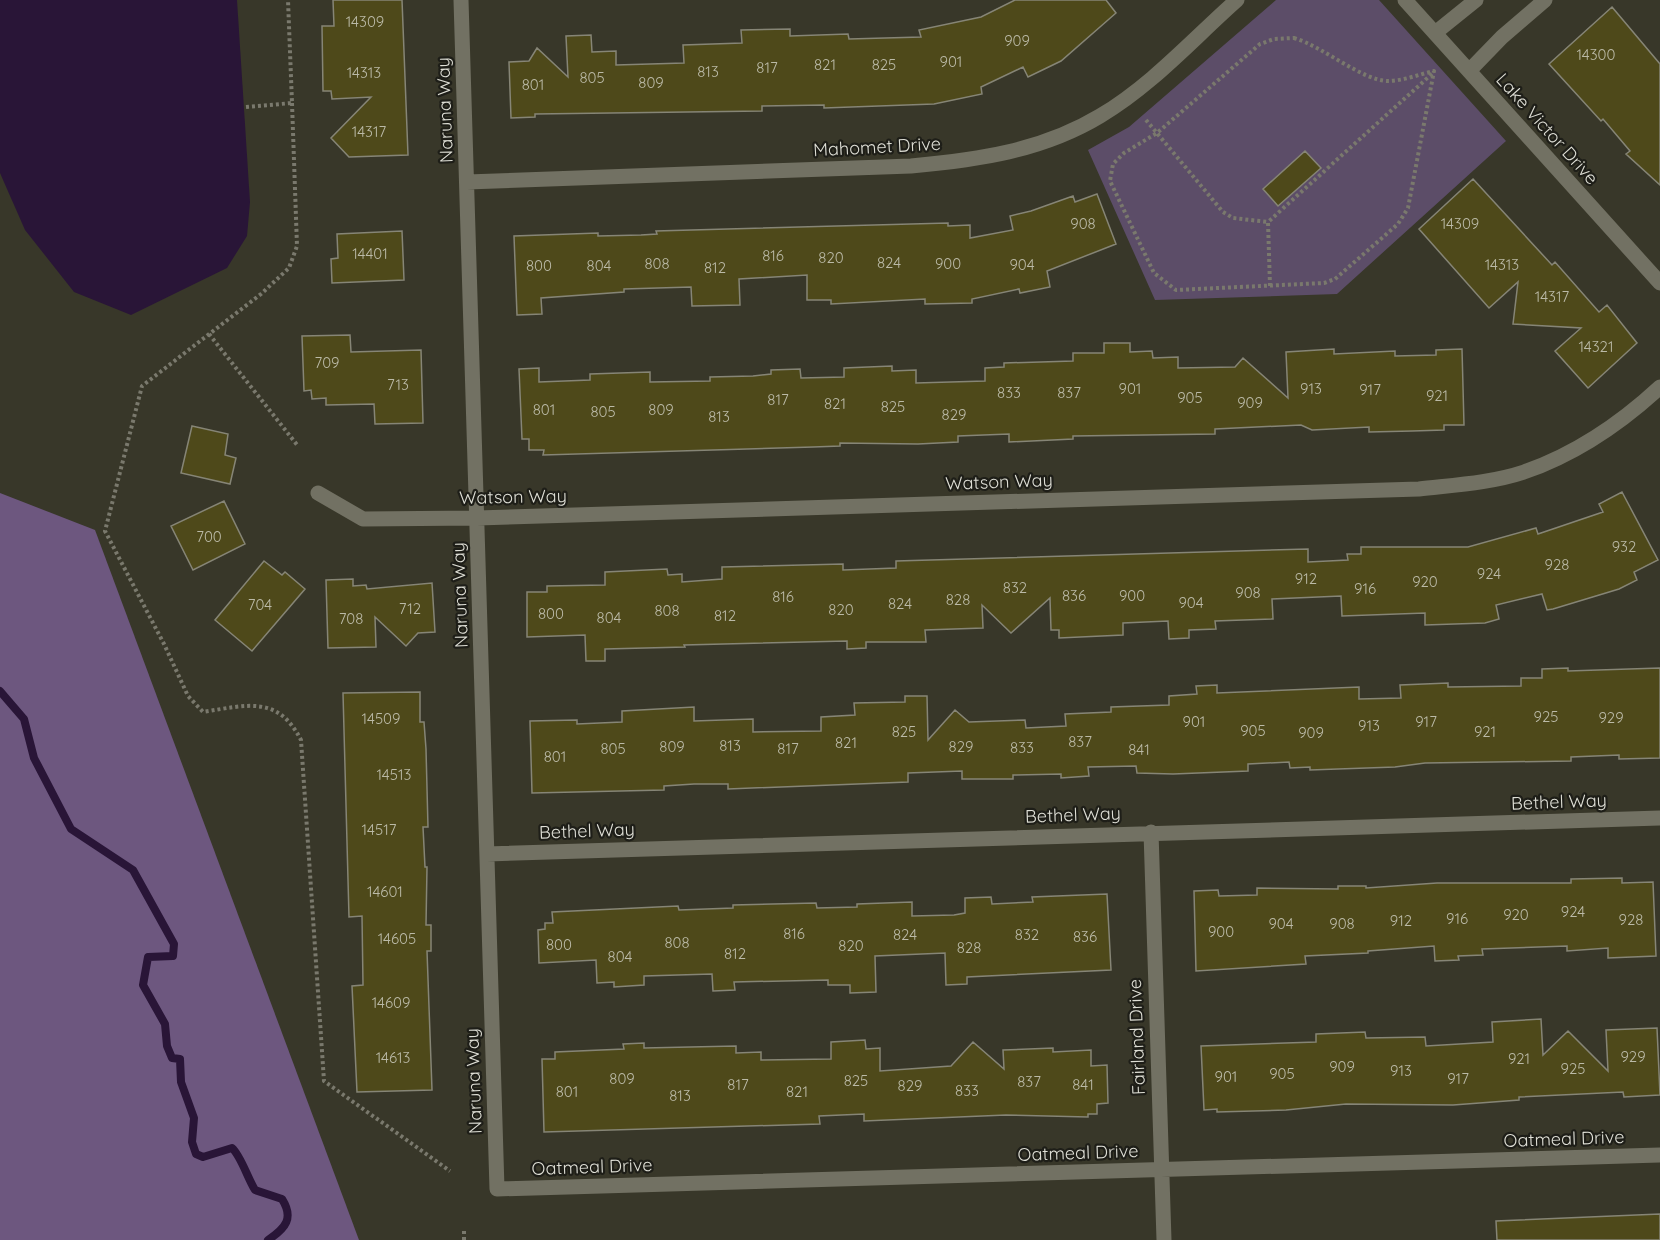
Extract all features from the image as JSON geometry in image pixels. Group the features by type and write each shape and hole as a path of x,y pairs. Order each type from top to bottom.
{"street":[{"name":"Naruna Way","path":"461,0 497,1189"},
{"name":"Mahomet Drive","path":"467,182 911,166 963,162 1013,152 1057,138 1101,116 1140,87 1237,0"},
{"name":"Lake Victor Drive","path":"1406,0 1660,283"},
{"path":"1435,33 1476,0"},
{"path":"1469,71 1502,37 1545,0"},
{"name":"Watson Way","path":"318,493 363,519 477,518 1419,489 1471,483 1522,472 1567,454 1609,430 1660,387"},
{"name":"Bethel Way","path":"487,854 1660,818"},
{"name":"Fairland Drive","path":"1151,832 1164,1240"},
{"name":"Oatmeal Drive","path":"497,1189 1660,1155"}],"path":[{"path":"288,0 297,246 288,268 261,294 142,386 105,531 164,644 188,696 203,712 248,705 280,711 293,723 302,740 324,1081 450,1171"},
{"path":"1294,38 1310,42 1367,75 1387,81 1434,72 1408,208 1398,224 1335,279 1324,283 1176,290 1154,273 1110,181 1113,164 1124,153 1157,133 1260,44 1274,39 1294,38"},
{"path":"1146,120 1223,212 1233,218 1268,222 1434,72"},
{"path":"246,107 292,103"},
{"path":"1268,222 1270,286"},
{"path":"209,334 298,446"},
{"path":"464,1228 464,1240"}],"shaded area":[{"path":"0,0 237,0 250,202 247,236 227,268 131,315 74,292 25,230 0,173"},
{"path":"1276,0 1379,0 1506,141 1337,294 1155,300 1088,150 1129,127"},
{"path":"0,493 95,530 359,1240 0,1240"}],"building":[{"path":"333,0 402,0 408,155 349,157 331,138 371,97 332,99 331,91 323,91 322,26 334,26"},
{"path":"1015,0 1106,0 1116,13 1061,61 1028,77 1023,67 981,87 982,94 934,104 824,108 824,105 762,106 762,111 535,114 535,117 511,118 509,62 529,61 537,48 568,77 566,36 591,35 592,52 616,51 616,65 684,63 683,45 742,43 741,30 790,29 790,36 848,34 849,39 921,37 919,30 981,17"},
{"path":"1612,7 1660,64 1660,185 1626,154 1630,151 1603,119 1601,121 1549,64"},
{"path":"1305,151 1321,168 1278,206 1263,189"},
{"path":"1473,179 1552,265 1555,262 1599,312 1607,305 1637,343 1588,388 1555,351 1581,328 1513,324 1518,282 1489,308 1419,229"},
{"path":"1097,194 1116,244 1047,271 1050,287 1020,293 1019,289 972,299 972,303 925,304 925,299 831,304 831,300 807,300 807,275 739,279 740,305 692,306 691,287 624,289 624,292 541,298 542,314 517,315 514,236 598,233 598,236 641,235 657,234 656,231 948,223 948,226 970,225 970,238 1013,230 1010,216 1073,196 1075,202"},
{"path":"402,231 404,280 332,283 331,259 338,258 337,234"},
{"path":"350,335 351,352 421,350 423,423 375,424 374,404 326,405 326,398 312,399 311,390 304,391 302,336"},
{"path":"1104,343 1130,343 1130,352 1152,351 1153,358 1178,357 1178,368 1235,367 1243,358 1288,398 1286,352 1334,349 1334,354 1395,351 1395,356 1436,355 1436,350 1462,349 1464,425 1444,425 1444,430 1369,432 1369,427 1312,430 1301,425 1215,429 1215,434 1073,436 1073,439 1009,442 1009,434 958,436 958,442 918,444 840,443 840,446 543,455 544,450 529,450 529,439 522,439 519,369 539,368 539,382 590,380 590,374 650,372 650,382 710,381 710,377 753,376 771,374 771,370 800,369 801,378 844,377 844,368 892,366 892,371 916,370 916,383 985,381 985,368 1004,367 1004,363 1073,361 1073,353 1104,353"},
{"path":"192,426 228,434 225,455 236,458 230,484 181,473"},
{"path":"1622,492 1658,560 1634,572 1637,580 1619,589 1547,610 1542,594 1496,605 1499,619 1485,623 1425,625 1425,613 1342,616 1341,596 1272,599 1273,619 1215,621 1216,629 1189,630 1189,638 1169,639 1168,621 1123,623 1123,635 1059,638 1059,630 1051,630 1050,598 1011,633 982,605 983,628 925,630 926,642 866,642 866,648 847,649 847,641 684,645 685,647 605,649 605,661 586,661 585,635 527,637 527,592 547,592 547,586 605,585 605,572 667,569 668,575 682,574 682,582 722,579 722,567 843,564 843,570 896,568 896,561 1308,549 1308,562 1348,560 1347,554 1361,554 1361,547 1468,547 1536,528 1538,534 1603,512 1599,504"},
{"path":"224,501 245,544 193,570 171,526"},
{"path":"264,561 282,575 285,572 305,589 252,651 215,620"},
{"path":"353,579 353,586 366,585 367,589 432,583 435,632 418,633 406,646 375,617 376,647 328,648 326,580"},
{"path":"1568,668 1568,671 1660,668 1660,758 1619,759 1619,755 1571,757 1571,761 1425,763 1395,767 1310,770 1310,767 1290,768 1289,762 1248,764 1248,771 1173,774 1137,773 1136,766 1088,767 1089,776 1061,778 1061,774 1013,775 1013,779 962,779 962,771 908,773 908,782 728,789 728,784 694,784 664,786 664,790 532,793 530,721 577,720 577,724 622,722 622,711 694,707 694,721 753,719 753,732 821,731 821,717 855,715 854,703 905,702 905,696 927,696 928,740 955,710 969,722 1025,720 1026,728 1066,726 1065,714 1111,712 1111,707 1169,705 1169,696 1197,694 1196,686 1217,685 1217,693 1359,687 1359,699 1401,698 1400,685 1448,683 1448,687 1521,686 1521,678 1542,678 1542,669"},
{"path":"420,692 420,722 424,722 426,749 428,827 423,827 425,867 427,867 426,925 431,925 431,951 427,951 432,1090 357,1092 352,986 363,985 362,916 349,917 343,693"},
{"path":"1622,878 1622,883 1653,882 1656,956 1608,958 1608,948 1567,951 1567,946 1482,949 1483,955 1458,956 1459,960 1435,961 1434,946 1368,951 1368,953 1305,956 1306,964 1196,971 1194,891 1218,890 1219,896 1257,895 1257,888 1338,889 1338,886 1366,886 1366,888 1437,883 1571,883 1571,879"},
{"path":"1107,894 1111,970 967,977 967,984 946,985 945,953 875,956 876,992 850,993 850,985 828,985 828,980 734,982 735,990 713,991 712,974 644,976 644,985 614,987 614,982 597,983 596,960 539,963 538,930 545,929 545,923 553,923 552,912 678,906 679,910 733,908 733,905 816,903 817,908 857,907 857,904 912,902 912,916 954,915 965,913 965,898 991,897 992,904 1033,902 1032,897"},
{"path":"1541,1019 1543,1055 1568,1031 1608,1071 1606,1030 1657,1028 1660,1095 1624,1097 1623,1092 1519,1097 1519,1100 1453,1105 1346,1104 1286,1110 1217,1112 1217,1109 1204,1110 1201,1046 1316,1042 1316,1034 1365,1032 1366,1038 1425,1037 1426,1046 1493,1042 1492,1022"},
{"path":"865,1040 866,1049 880,1048 880,1071 951,1066 973,1042 1004,1069 1003,1050 1053,1048 1053,1052 1091,1050 1091,1066 1107,1065 1108,1103 1097,1104 1097,1114 1088,1114 1088,1117 1006,1115 864,1121 864,1114 819,1116 820,1124 544,1132 542,1059 555,1059 555,1052 624,1049 623,1044 644,1043 644,1048 736,1046 736,1053 761,1052 761,1060 831,1059 831,1042"},
{"path":"1660,1214 1660,1240 1497,1240 1496,1221"}],"waterway":[{"path":"0,691 24,719 34,758 71,829 133,870 174,944 173,956 148,957 143,985 165,1024 167,1046 172,1058 180,1059 181,1082 194,1118 192,1142 196,1154 203,1157 232,1148 255,1190 282,1199 288,1217 284,1227 268,1240"}]}
